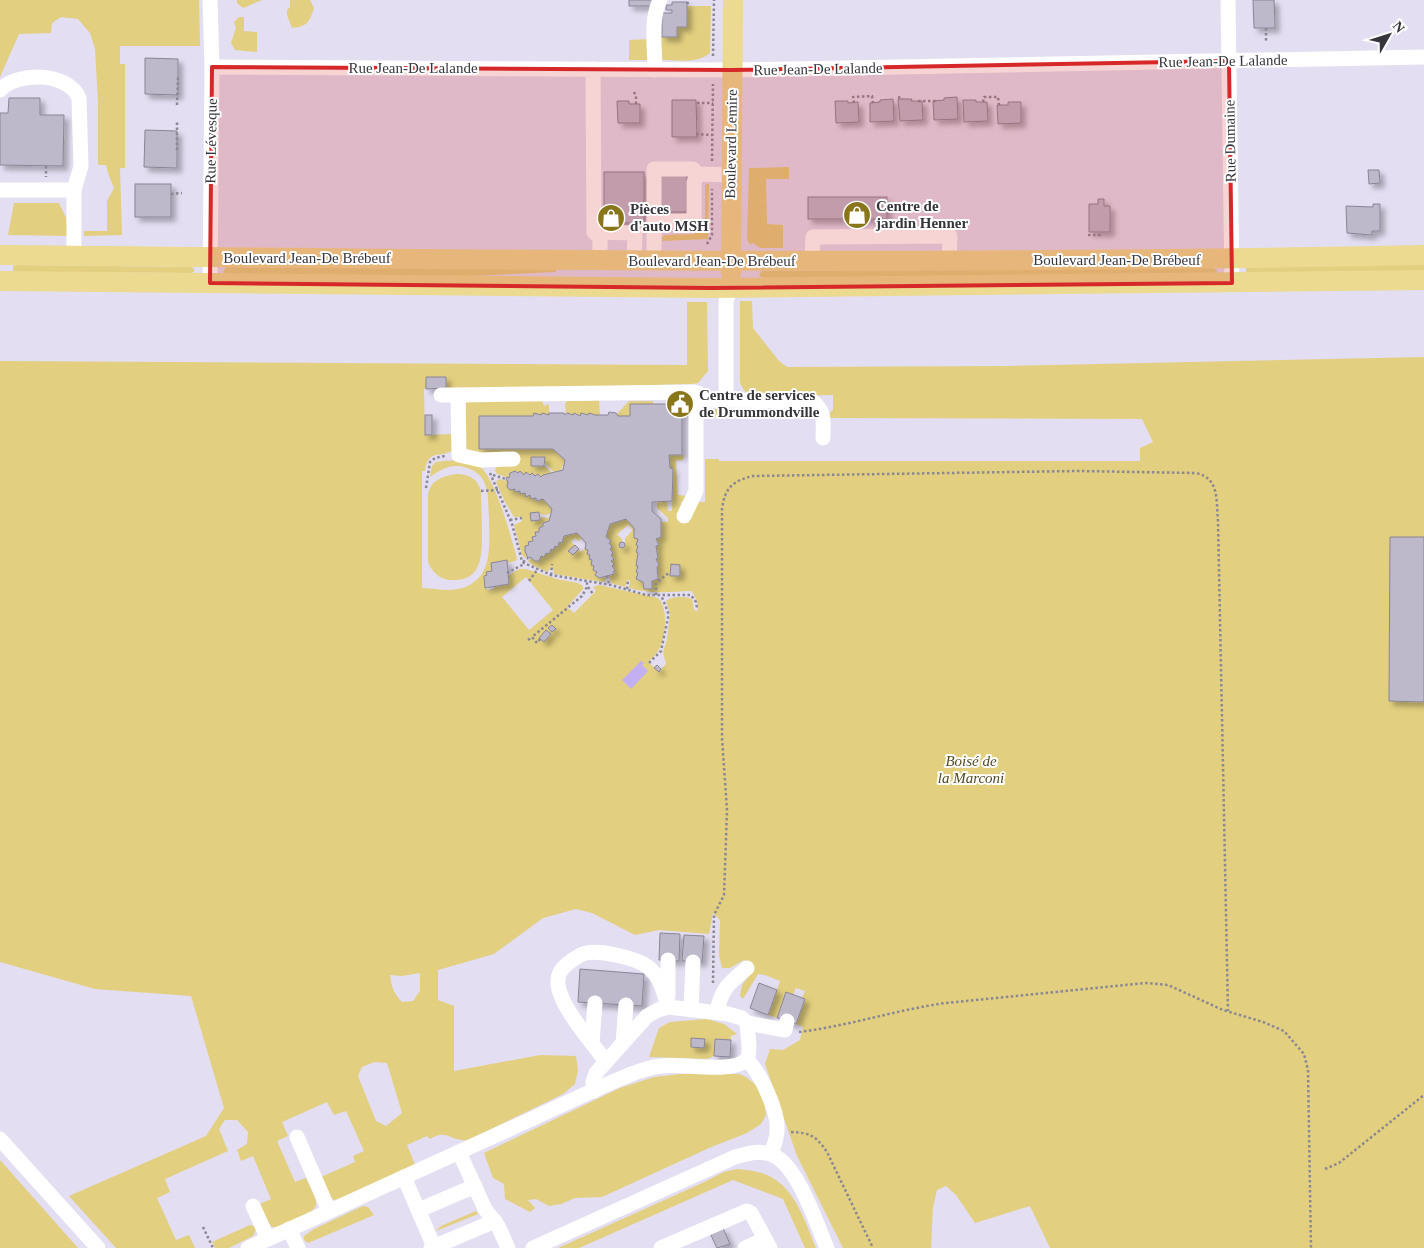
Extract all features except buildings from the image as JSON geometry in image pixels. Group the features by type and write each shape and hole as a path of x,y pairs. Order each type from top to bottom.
{"main road":[{"name":"Boulevard Lemire","path":"731,288 733,0"},
{"name":"Boulevard Jean-De Brébeuf","path":"0,255 812,262 1233,259 1424,255"},
{"name":"Boulevard Jean-De Brébeuf","path":"0,281 731,288 1424,280"}],"street":[{"name":"Rue Lévesque","path":"210,0 212,67 210,283"},
{"path":"655,70 654,23 660,0"},
{"name":"Rue Dumaine","path":"1228,0 1232,283"},
{"name":"Rue Jean-De Lalande","path":"212,67 732,70 1424,57"},
{"path":"593,70 594,232 600,238 600,260"},
{"path":"0,90 10,82 41,77 63,82 76,91 79,98 81,166 74,190 74,256"},
{"path":"644,260 654,221 654,169 693,169 698,174 731,175"},
{"path":"654,221 694,221 694,182 698,174"},
{"path":"0,190 74,190"},
{"path":"594,232 635,233 644,260"},
{"path":"812,262 813,237 950,236 949,261"},
{"path":"879,261 880,237"},
{"path":"726,399 726,303 731,288"},
{"path":"441,395 555,401 615,400 694,392 707,400"},
{"path":"458,395 459,455 481,460 513,459"},
{"path":"684,516 696,491 697,411 701,404 707,400 812,401 822,413 823,438"},
{"path":"606,1062 563,1000 558,983 558,976 562,968 580,956 596,952 633,960 647,966 655,974 662,986 668,1007"},
{"path":"668,960 668,1007"},
{"path":"691,1010 693,962"},
{"path":"716,1012 718,1001 726,986 747,968"},
{"path":"592,1043 595,1003"},
{"path":"623,1043 626,1005"},
{"path":"594,1091 593,1082 596,1073 647,1016 658,1010 668,1007 716,1012 742,1018 747,1023 786,1026"},
{"path":"747,1023 759,1012"},
{"path":"248,1248 648,1068 674,1065 736,1067 747,1060 749,1054 747,1023"},
{"path":"747,1060 760,1077 775,1114 777,1132 771,1154"},
{"path":"297,1138 329,1211"},
{"path":"0,1139 98,1248"},
{"path":"459,1152 485,1209 495,1221 508,1248"},
{"path":"532,1248 735,1157 754,1152 771,1154 788,1166 798,1182 827,1248"},
{"path":"404,1177 433,1247 495,1221"},
{"path":"419,1210 475,1186"},
{"path":"253,1206 268,1239"},
{"path":"661,1248 686,1243 747,1211 751,1213 768,1243 745,1248"},
{"path":"289,1229 298,1248"}],"path":[{"path":"687,4 690,0"},
{"path":"713,52 714,0"},
{"path":"1266,28 1266,42"},
{"path":"178,76 178,105"},
{"name":"Boulevard Lemire","path":"712,152 713,90"},
{"path":"634,92 636,104"},
{"path":"854,103 854,98 872,96 873,103"},
{"path":"898,97 904,99"},
{"path":"983,102 984,97 998,97 999,105"},
{"path":"918,101 938,101"},
{"path":"697,103 713,104"},
{"path":"177,150 178,122"},
{"path":"696,134 712,135"},
{"name":"Boulevard Lemire","path":"707,244 712,235 712,183"},
{"path":"171,194 182,194"},
{"path":"1088,235 1100,235 1100,232"},
{"path":"426,488 430,462 432,460 459,455"},
{"path":"481,460 491,474 498,490 510,520 523,563 551,576 610,584 646,595 690,595 696,602 697,608"},
{"path":"713,985 714,915 724,895 727,810 722,738 721,632 722,509 724,497 728,489 735,483 753,476 1078,472 1195,473 1203,474 1212,481 1215,489 1218,520 1228,1011"},
{"path":"491,474 506,479"},
{"path":"481,491 498,490"},
{"path":"510,520 522,518"},
{"path":"508,573 528,558"},
{"path":"551,576 552,564"},
{"path":"529,581 537,570"},
{"path":"656,595 656,583 670,572"},
{"path":"607,576 610,584"},
{"path":"627,589 628,580"},
{"path":"528,640 582,596 587,587 587,581"},
{"path":"587,587 593,594"},
{"path":"649,663 661,651 668,618 668,612 661,595"},
{"path":"532,638 537,642 540,639"},
{"path":"786,1026 796,1032 820,1030 918,1007 945,1003 1146,983 1168,985 1228,1011 1284,1031 1304,1054 1308,1070 1311,1248"},
{"path":"1325,1169 1339,1163 1424,1095"},
{"path":"777,1132 810,1134 818,1139 827,1152 873,1248"},
{"path":"203,1227 213,1248"}],"highlighted area":[{"path":"1229,61 1232,283 711,288 210,283 212,67 732,70"}],"green space":[{"path":"0,0 199,0 200,46 120,46 120,64 125,64 125,168 120,168 122,235 84,236 84,231 107,231 107,201 114,188 106,165 98,165 98,102 95,49 90,33 78,19 61,17 52,23 51,33 19,34 0,77"},
{"path":"237,0 262,0 243,8 237,3"},
{"path":"290,0 310,0 314,8 311,17 304,25 292,28 287,15"},
{"path":"687,6 711,6 710,53 693,60 660,60 660,37 677,37 677,27 687,27"},
{"path":"239,17 244,17 244,31 257,32 257,52 235,50 231,43 236,28 234,22"},
{"path":"651,39 650,60 629,60 629,40"},
{"path":"789,167 789,179 766,179 767,224 783,225 783,248 760,248 753,243 750,245 747,239 749,168"},
{"path":"709,183 708,239 662,241 662,237 665,235 694,234 705,224 705,185"},
{"path":"14,203 59,203 66,218 68,236 8,235"},
{"path":"1424,262 1424,271 1246,272 1246,268 1249,266"},
{"path":"13,266 192,267 194,272 14,272"},
{"path":"226,267 556,269 556,272 470,276 226,275 223,272"},
{"path":"1214,268 1217,271 1216,274 768,278 759,275 762,271"},
{"name":"Boisé de la Marconi","path":"740,301 752,301 753,328 779,361 787,367 1007,366 1424,357 1424,1248 1050,1248 1030,1206 975,1223 956,1195 946,1186 937,1190 933,1207 931,1248 843,1248 797,1156 765,1064 770,1049 783,1050 800,1040 803,1027 796,1024 805,1000 802,998 805,991 796,988 793,995 786,993 777,1018 768,1015 780,981 758,974 743,999 740,996 742,985 752,972 752,964 744,960 730,968 722,968 719,955 720,920 713,913 709,934 659,930 635,935 592,913 576,909 543,918 494,954 438,970 438,1000 454,1006 454,1071 540,1055 576,1056 578,1070 575,1084 563,1094 468,1140 445,1135 430,1139 427,1136 407,1145 415,1165 343,1198 334,1200 328,1195 321,1177 355,1162 353,1156 364,1151 346,1111 334,1115 327,1102 282,1122 288,1136 277,1141 295,1182 306,1178 316,1201 315,1208 298,1220 277,1227 272,1227 267,1221 260,1204 271,1199 253,1156 241,1161 237,1150 247,1144 248,1132 237,1120 225,1120 219,1129 228,1151 165,1179 170,1192 157,1198 176,1240 189,1235 195,1248 116,1248 69,1196 206,1136 224,1108 191,996 95,989 0,962 0,361 687,365 687,302 707,302 708,371 698,383 536,388 446,388 426,377 426,389 424,389 425,435 453,434 452,451 431,457 426,464 425,471 422,471 422,588 449,590 462,588 474,582 484,569 489,552 489,534 488,498 482,478 474,471 459,466 444,469 430,477 432,466 436,462 453,460 474,463 485,472 497,495 517,559 507,563 507,560 491,563 492,571 486,572 487,575 484,576 485,588 488,590 494,589 494,586 509,584 508,576 519,569 526,569 583,586 583,589 567,607 574,613 596,591 593,587 599,585 658,598 664,609 665,630 658,651 648,662 654,667 657,665 661,669 666,664 663,652 667,639 670,613 666,601 675,597 689,598 692,599 694,610 698,611 695,598 691,591 644,591 629,588 630,581 627,580 625,587 611,583 609,576 614,574 615,570 612,566 614,564 611,561 614,559 610,549 612,547 609,543 611,541 606,537 610,524 626,519 634,528 634,538 638,539 636,545 638,546 636,552 638,553 636,566 638,566 636,572 638,573 636,579 643,582 644,589 652,589 652,581 658,579 657,567 659,565 656,559 658,558 656,546 659,545 656,539 661,537 661,522 668,522 668,518 657,508 657,501 667,501 668,511 672,511 673,469 670,468 669,455 684,455 683,460 676,461 678,495 686,496 686,501 681,502 681,519 695,502 705,502 705,459 719,459 719,461 1140,461 1140,448 1153,442 1142,419 830,418 830,412 833,410 833,395 756,396 745,392 740,381","holes":["628,525 633,530 625,538 625,546 620,548 619,543 622,542 622,539 617,534","526,577 553,610 529,630 502,597","420,973 420,991 413,1001 402,1002 393,990 390,975 402,976","374,1062 387,1063 402,1113 386,1126 376,1121 358,1076 362,1067"]},
{"path":"542,400 544,406 549,404 549,415 542,413 541,415 533,416 479,416 479,449 553,449 565,460 561,470 554,472 544,462 544,457 531,457 531,466 544,465 552,473 541,477 538,474 535,476 526,472 524,475 520,471 518,473 515,471 510,473 509,478 497,474 495,471 497,466 471,455 466,449 466,403 468,401"},
{"path":"599,400 600,415 582,413 580,416 568,413 566,415 565,404 567,401"},
{"path":"629,401 653,401 653,404 630,416 618,416 617,414"},
{"path":"716,409 805,409 811,412 813,418 705,418 706,412"},
{"path":"456,474 465,475 475,480 481,491 482,548 481,557 475,571 462,579 451,580 443,579 437,575 428,562 428,494 435,482"},
{"path":"499,479 508,481 510,490 515,489 516,492 520,491 521,494 525,493 526,496 530,495 531,499 536,498 537,501 543,499 552,509 551,514 549,513 548,515 539,514 539,512 530,513 531,521 540,520 540,517 549,518 551,516 549,521 543,523 543,526 539,528 539,532 535,533 536,536 532,537 533,541 529,542 525,551 528,555 525,558 522,555 514,525 522,521 522,517 514,517 496,482"},
{"path":"577,533 582,538 579,541 575,538 571,542 575,545 569,551 573,555 579,549 580,552 585,549 588,550 587,554 590,555 589,559 592,560 597,572 596,575 600,578 605,577 606,580 603,582 554,574 553,568 550,567 548,572 528,561 531,558 539,561 541,556 544,557 546,553 549,554 551,549 553,550 555,546 558,546 559,542 562,543 564,536"},
{"path":"707,1019 724,1024 737,1034 731,1036 731,1040 715,1039 714,1056 708,1059 649,1057 659,1028 670,1022"},
{"path":"681,1074 739,1074 746,1077 756,1085 764,1099 766,1115 761,1124 747,1133 709,1148 602,1197 575,1198 561,1204 549,1206 536,1199 528,1200 535,1208 530,1212 505,1199 504,1184 493,1178 484,1153 620,1088 654,1077"},
{"path":"0,1160 78,1248 0,1248"},
{"path":"737,1169 767,1175 785,1188 798,1207 816,1248 805,1248 783,1199 733,1180 579,1248 558,1248 724,1172"},
{"path":"363,1206 368,1207 374,1215 308,1243 304,1240 304,1236 314,1229"},
{"path":"476,1211 478,1214 436,1231 441,1226"},
{"path":"250,1225 254,1226 256,1230 253,1236 229,1248 215,1248 212,1242"}],"shaded area":[{"path":"641,661 648,671 631,689 622,680"}],"place":[{"name":"Centre de jardin Henner","path":"857,215"},
{"name":"Pièces d'auto MSH","path":"611,218"},
{"name":"Centre de services de Drummondville","path":"680,404"}]}
